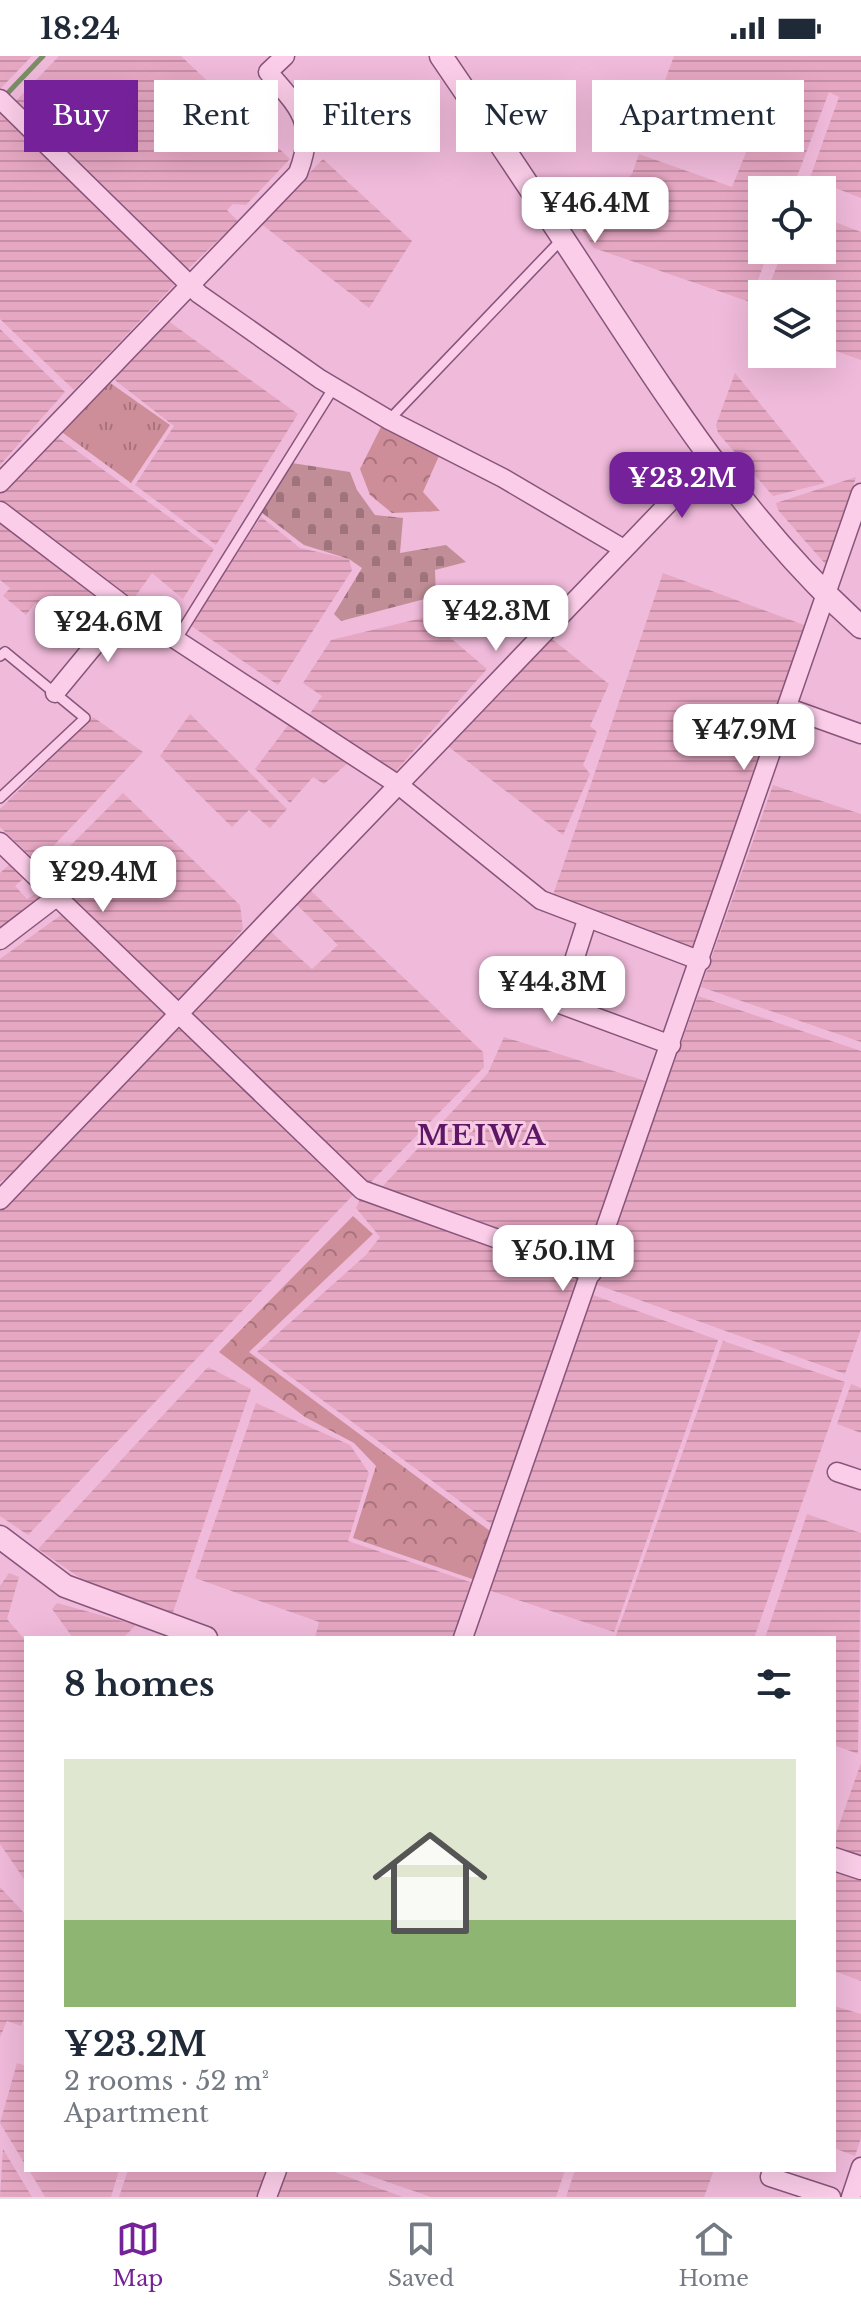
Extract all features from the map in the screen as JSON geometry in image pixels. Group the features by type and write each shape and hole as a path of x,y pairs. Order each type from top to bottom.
{"street":[{"path":"0,483 298,173 306,151 308,130 300,110 268,72 285,56"},
{"path":"441,56 710,460 768,533 827,597 861,627"},
{"path":"4,104 199,294 334,387 389,420 465,457 622,548"},
{"path":"0,1200 400,786 622,548 710,460"},
{"path":"464,1636 701,961 861,493"},
{"path":"0,511 126,607 400,786 541,900 701,961"},
{"path":"55,693 126,607"},
{"path":"797,711 861,734"},
{"path":"0,842 362,1190 592,1273"},
{"path":"0,940 55,898"},
{"path":"587,920 560,1004 671,1045"},
{"path":"837,1472 861,1480"},
{"path":"0,1537 65,1586 201,1636"},
{"path":"836,1860 861,1868"},
{"path":"851,2197 861,2167"},
{"path":"267,2197 276,2172"},
{"path":"771,2172 770,2177 831,2197"}],"lane":[{"path":"389,420 563,238"},
{"path":"176,640 334,387"},
{"path":"0,656 5,652 85,718 0,798"}],"shaded area":[{"path":"0,56 32,56 0,89"},
{"path":"59,56 181,56 206,80 154,80 154,152 278,152 278,148 290,159 246,205 233,204 227,210 238,221 188,269 65,152 138,152 138,80 36,80"},
{"path":"674,56 861,56 861,198 836,188 836,176 811,176 839,97 829,92 797,176 748,176 748,264 764,264 758,280 748,280 748,301 594,248 581,228 632,174 639,154 732,187 746,152 804,152 804,80 665,80"},
{"path":"24,93 24,113 14,103"},
{"path":"0,114 24,137 24,152 39,152 175,284 74,390 0,319"},
{"path":"323,159 412,241 369,308 260,223"},
{"path":"836,222 861,232 861,360 836,351 836,280 771,280 778,264 836,264"},
{"path":"164,318 298,414 216,545 135,485 174,426 116,381 113,374"},
{"path":"0,329 65,392 0,465"},
{"path":"735,373 825,483 773,496 718,433 716,425"},
{"path":"56,436 214,549 183,599 152,573 132,601 0,500 0,492"},
{"path":"856,477 828,567 778,510 776,503"},
{"path":"261,517 300,548 349,559 352,570 278,685 190,625"},
{"path":"0,518 119,608 87,647 35,603 26,615 3,596 10,588 0,580"},
{"path":"663,573 807,626 701,939 692,950 553,895"},
{"path":"426,617 487,669 393,774 309,715 322,696 303,683 331,640"},
{"path":"548,636 609,684 590,726 597,732 583,765 590,774 563,835 445,744"},
{"path":"190,714 287,809 270,828 249,810 232,827 160,756"},
{"path":"93,717 143,752 37,863 0,827 0,809"},
{"path":"289,724 349,762 324,784 313,777 290,803 255,769"},
{"path":"773,785 861,814 861,1042 701,987"},
{"path":"123,793 240,905 243,929 180,1003 44,872"},
{"path":"11,863 25,877 15,886 27,899 37,893 44,898 0,931 0,873"},
{"path":"310,890 483,1052 484,1067 367,1186 189,1013 270,931 312,969 338,945 296,904"},
{"path":"61,915 168,1015 10,1177 0,1181 0,959"},
{"path":"698,996 861,1051 861,1329 845,1374 595,1284"},
{"path":"182,1028 355,1193 28,1535 0,1516 0,1211 176,1030"},
{"path":"504,1037 649,1082 585,1261 381,1188 488,1073"},
{"path":"360,1199 584,1276 495,1527 257,1352 366,1255 380,1237 356,1208"},
{"path":"593,1295 718,1340 614,1632 488,1590"},
{"path":"723,1341 845,1382 755,1636 616,1636"},
{"path":"208,1367 251,1389 173,1612 130,1601 83,1580 38,1549"},
{"path":"851,1384 861,1388 861,1433 837,1424"},
{"path":"256,1403 350,1445 369,1473 348,1541 476,1584 458,1636 316,1636 319,1622 195,1578"},
{"path":"807,1514 861,1533 858,1754 836,1746 836,1636 766,1636"},
{"path":"9,1573 19,1577 7,1619 24,1639 24,1879 0,1844 0,1586"},
{"path":"57,1603 136,1625 125,1636 72,1636 52,1609"},
{"path":"861,1763 861,1856 836,1847 836,1833"},
{"path":"836,1870 861,1878 861,1981 836,1972"},
{"path":"0,1887 24,1913 24,2019 21,2026 7,2021 0,2037"},
{"path":"836,2007 861,2014 861,2138 855,2156 836,2149"},
{"path":"17,2063 24,2065 24,2163 0,2123"},
{"path":"3,2149 32,2197 0,2197"},
{"path":"30,2172 118,2172 111,2197 45,2197"},
{"path":"127,2172 269,2172 260,2197 119,2197"},
{"path":"285,2172 334,2172 403,2197 277,2197"},
{"path":"359,2172 564,2172 556,2197 431,2197"},
{"path":"574,2172 713,2172 704,2197 566,2197"}],"green space":[{"path":"106,380 170,425 131,483 59,430"},
{"path":"381,427 439,456 423,492 440,511 392,513 370,495 360,469"},
{"path":"292,463 350,472 357,490 375,515 403,518 400,553 446,545 466,562 435,570 436,596 341,621 334,614 362,568 349,559 304,545 261,512"},
{"path":"353,1216 373,1234 249,1352 494,1534 478,1581 353,1538 376,1466 354,1443 305,1417 219,1352"}],"waterway":[{"path":"3,98 43,56"}],"district":[{"name":"MEIWA","path":"482,1135"}]}
